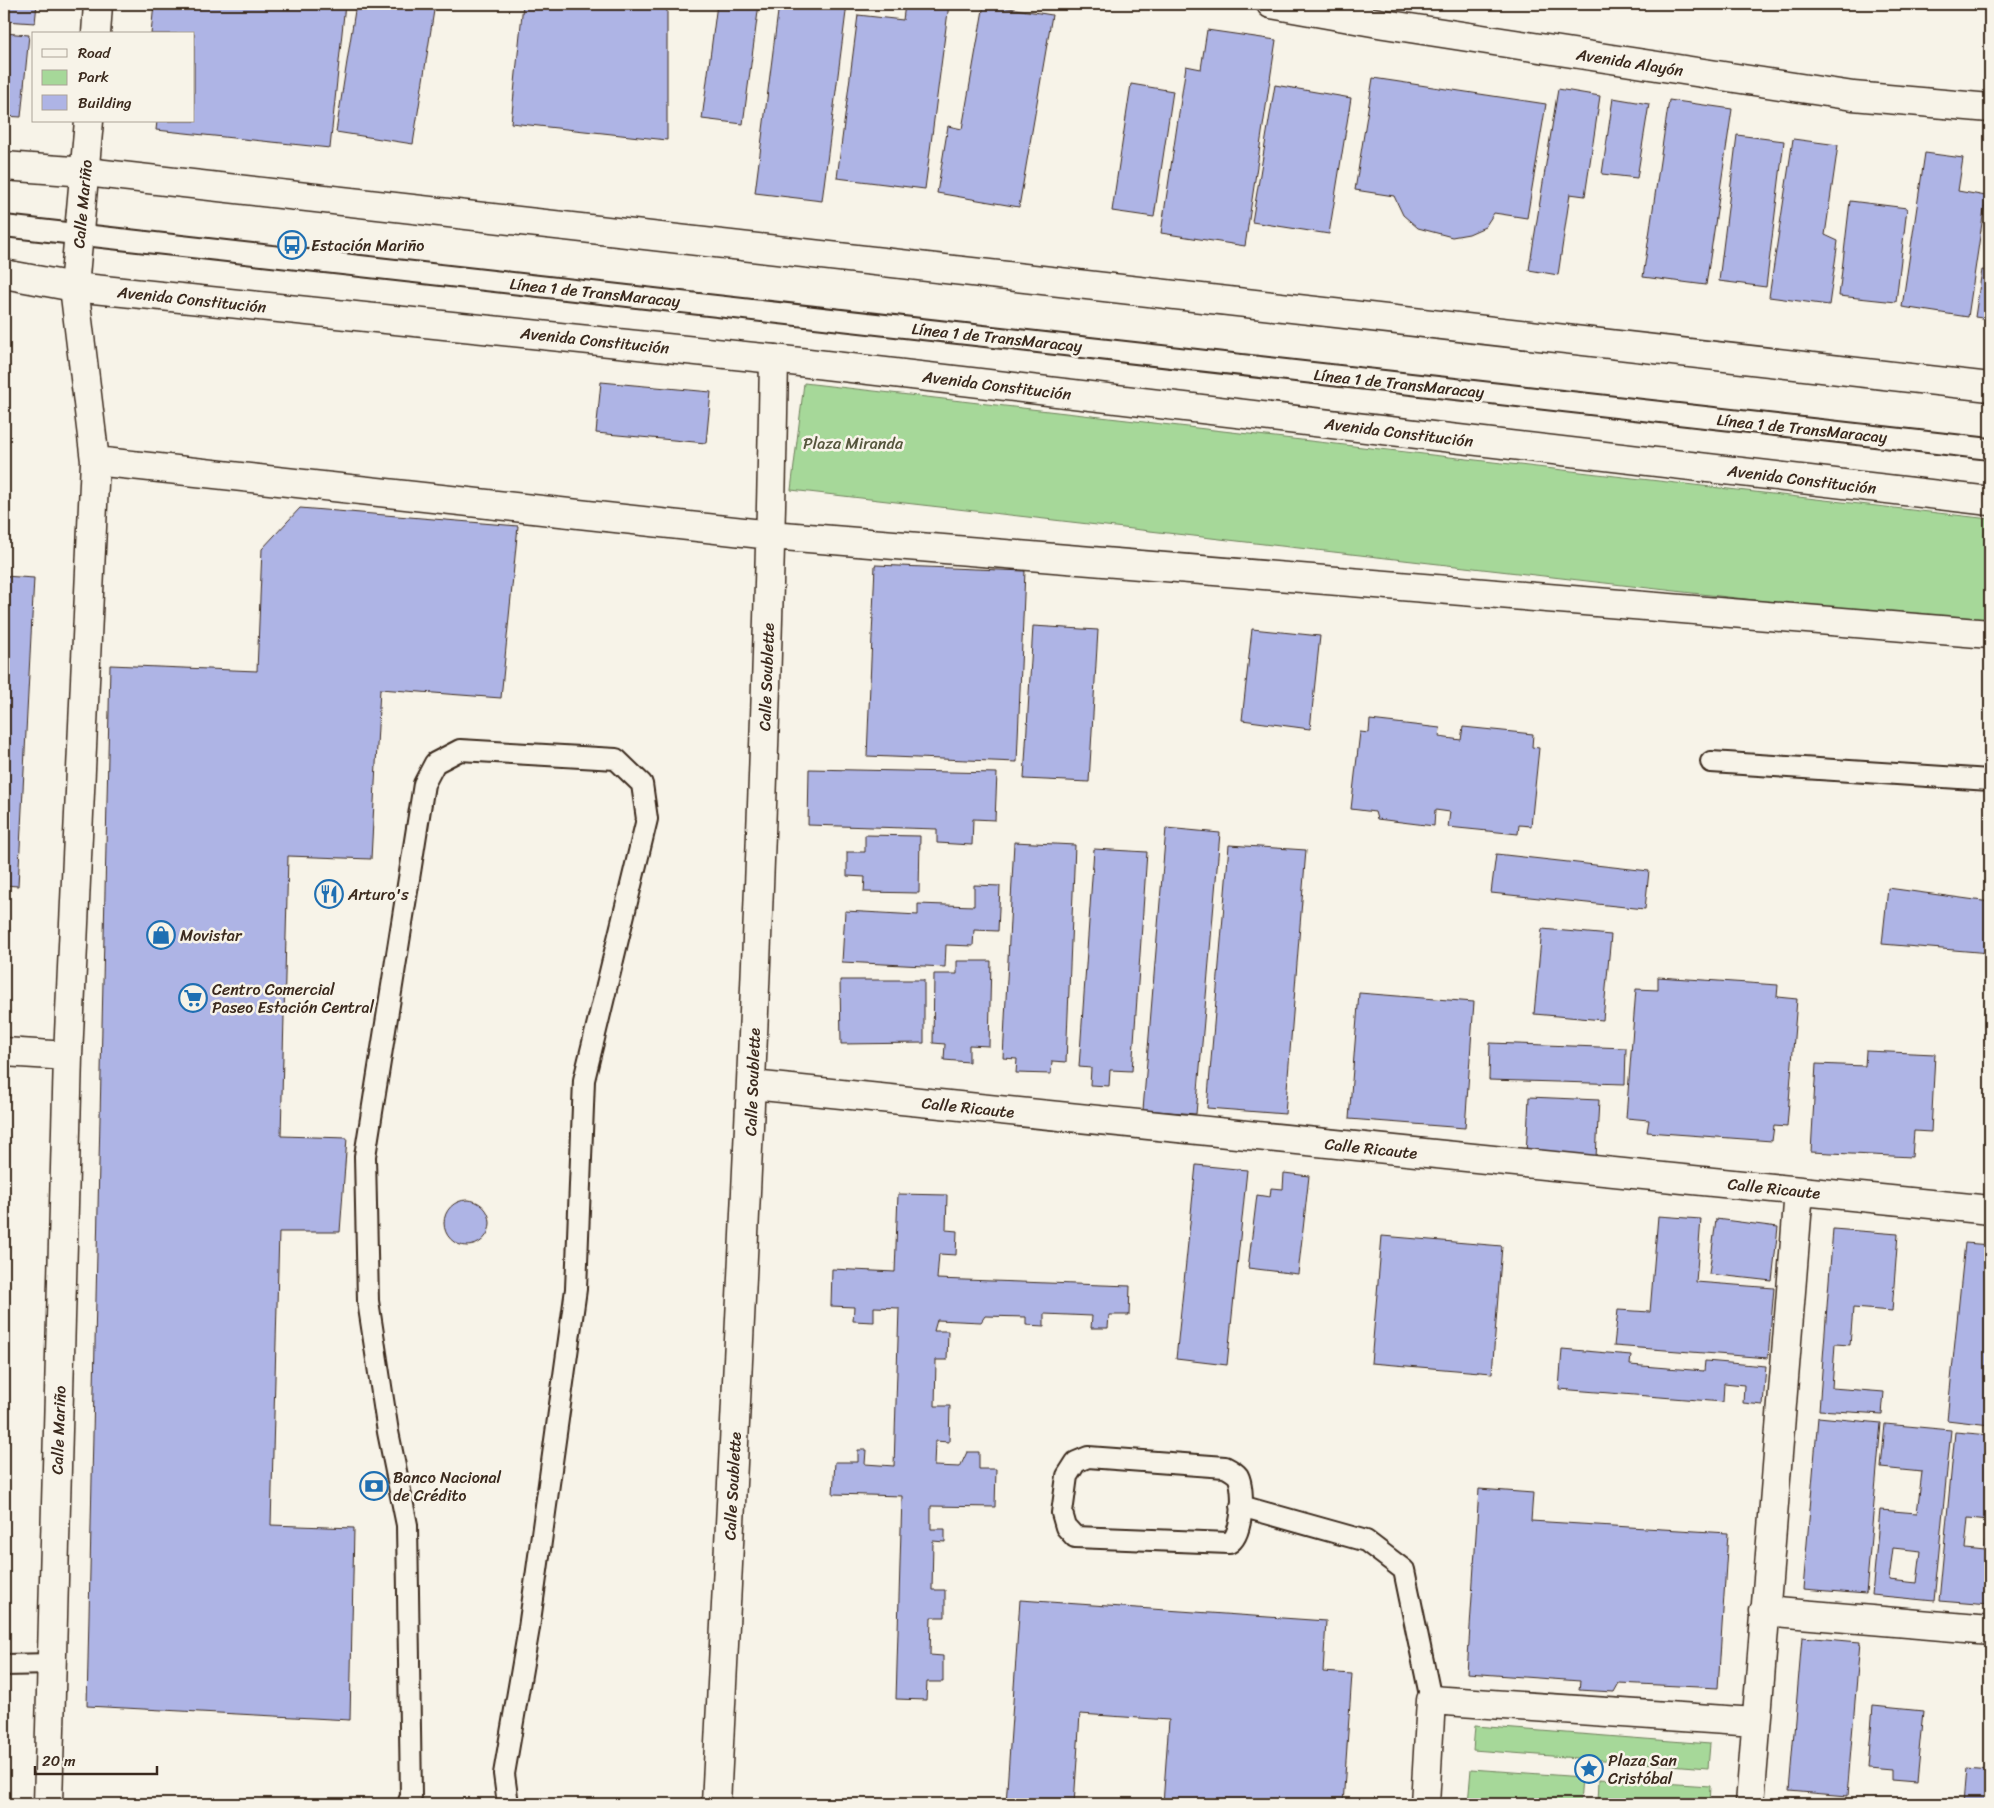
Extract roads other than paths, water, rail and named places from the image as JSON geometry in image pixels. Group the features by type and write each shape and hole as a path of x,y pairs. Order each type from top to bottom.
{"street":[{"path":"96,32 98,4"},
{"name":"Avenida Alayón","path":"1271,4 1386,14 1853,96 1990,108"},
{"name":"Calle Mariño","path":"48,1804 68,1056 95,461 74,287 86,172 89,122"},
{"path":"4,166 86,172 1990,387"},
{"name":"Avenida Constitución","path":"4,274 74,287 774,359 1990,501"},
{"name":"Calle Soublette","path":"716,1804 752,1085 771,535 774,359"},
{"path":"95,461 771,535 1990,634"},
{"path":"4,1052 68,1056"},
{"name":"Calle Ricaute","path":"752,1085 1990,1210"},
{"path":"1750,1804 1798,1191"},
{"path":"1764,1611 1990,1630"},
{"path":"1424,1804 1431,1700 1755,1722"}],"lane":[{"name":"Línea 1 de TransMaracay","path":"4,226 1990,449"},
{"path":"408,1804 411,1796 408,1526 388,1432 368,1301 365,1156 424,784 435,762 460,750 616,759 642,784 647,819 584,1080 576,1290 529,1628 504,1774 508,1804"},
{"path":"1711,762 1990,780"},
{"path":"1088,1457 1225,1467 1237,1475 1241,1486 1241,1506 1239,1532 1235,1540 1229,1543 1074,1538 1066,1527 1062,1513 1067,1476 1076,1462 1088,1457"},
{"path":"1241,1506 1366,1541 1404,1570 1431,1700"},
{"path":"4,1665 52,1664"}],"place":[{"name":"Estación Mariño","path":"292,245"},
{"name":"Arturo's","path":"329,894"},
{"name":"Movistar","path":"161,935"},
{"name":"Centro Comercial Paseo Estación Central","path":"193,998"},
{"name":"Banco Nacional de Crédito","path":"374,1486"},
{"name":"Plaza San Cristóbal","path":"1589,1769"}],"park label":[{"name":"Plaza Miranda","path":"853,443"}]}
